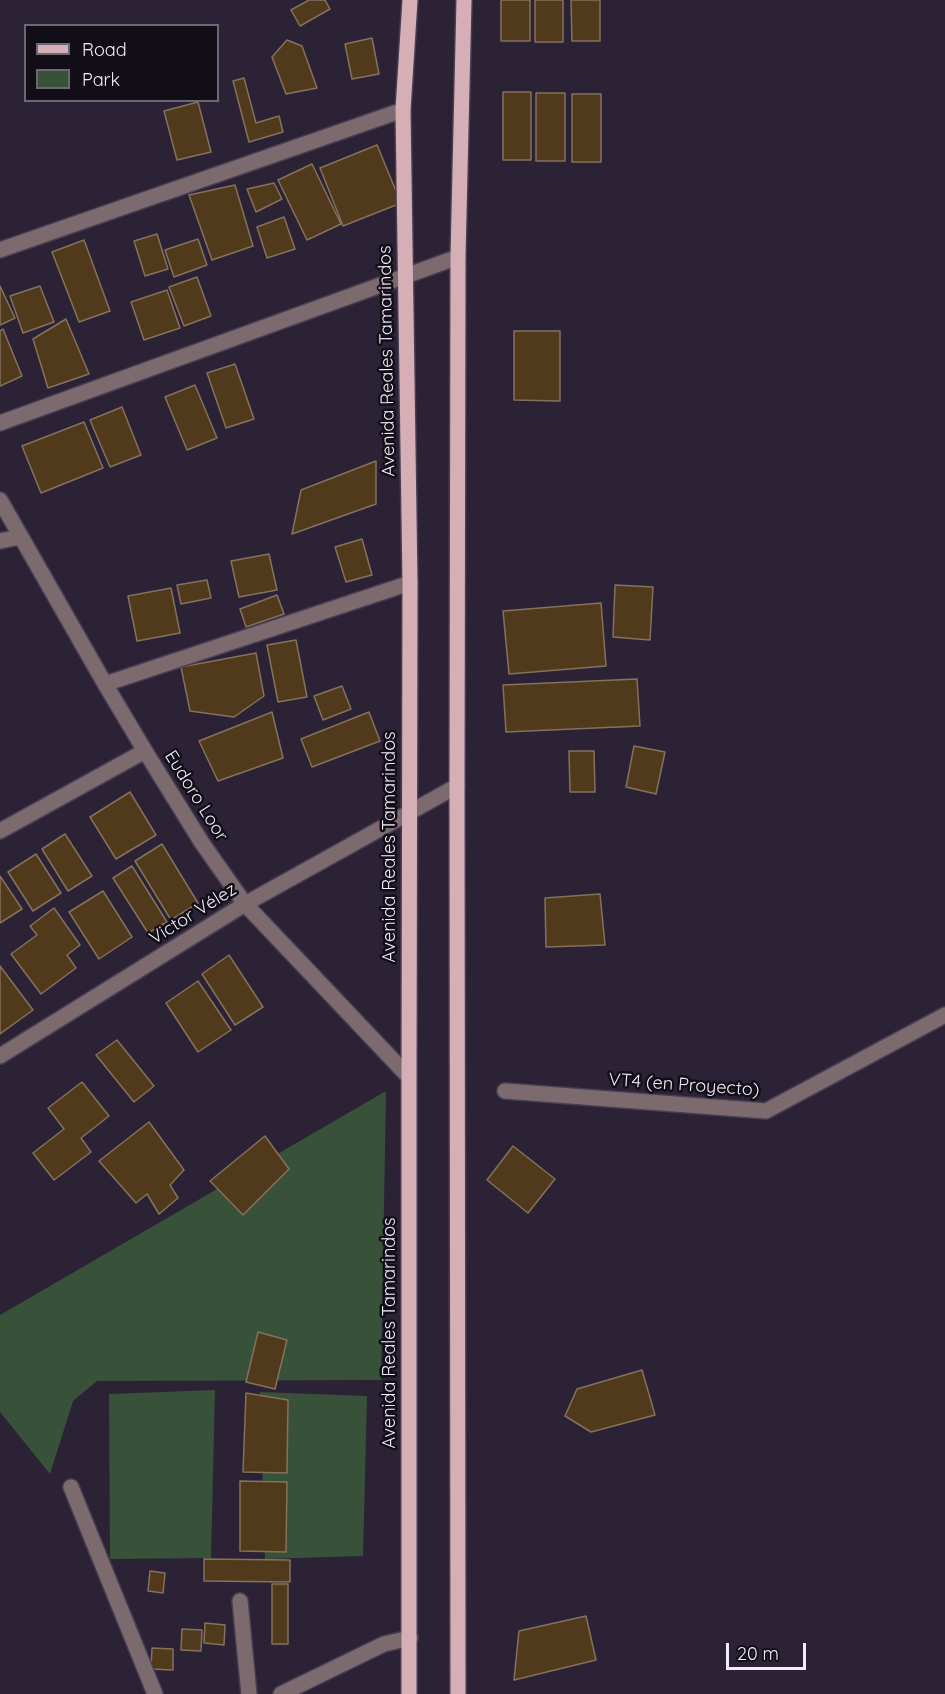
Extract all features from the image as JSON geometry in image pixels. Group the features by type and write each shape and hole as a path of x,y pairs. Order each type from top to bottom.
{"main road":[{"name":"Avenida Reales Tamarindos","path":"410,0 403,110 410,583 410,1694"},
{"path":"458,1694 458,258 464,0"}],"street":[{"path":"0,250 403,110"},
{"path":"0,423 458,258"},
{"name":"Eudoro Loor","path":"0,500 145,751 202,843 245,904 409,1077"},
{"path":"0,541 20,537"},
{"path":"105,684 410,583"},
{"path":"0,831 145,751"},
{"name":"Victor Vélez","path":"0,1056 245,904 457,786"},
{"name":"VT4 (en Proyecto)","path":"505,1091 766,1111 945,1015"},
{"path":"71,1487 156,1694"},
{"path":"240,1601 249,1694"},
{"path":"281,1694 384,1644 410,1638"}],"green space":[{"path":"386,1091 381,1380 97,1381 73,1401 50,1474 0,1412 0,1315"},
{"path":"215,1390 211,1558 110,1559 109,1394"},
{"path":"260,1392 367,1396 363,1556 265,1559"}],"building":[{"path":"309,0 325,0 330,9 300,26 291,10"},
{"path":"501,0 530,0 530,41 501,41"},
{"path":"535,0 563,0 563,42 535,42"},
{"path":"571,0 600,0 600,41 572,41"},
{"path":"372,38 379,74 352,79 345,44"},
{"path":"287,40 302,46 317,88 286,94 272,57"},
{"path":"244,78 256,123 279,116 283,132 249,142 233,81"},
{"path":"503,92 531,92 531,160 503,160"},
{"path":"536,93 565,93 565,161 536,161"},
{"path":"572,94 601,94 601,162 572,162"},
{"path":"198,102 211,152 177,160 164,111"},
{"path":"377,145 401,203 343,226 320,168"},
{"path":"312,164 341,224 307,240 278,180"},
{"path":"274,183 282,199 256,212 247,189"},
{"path":"235,185 253,246 212,260 189,195"},
{"path":"284,217 295,249 267,258 257,227"},
{"path":"157,234 168,269 145,276 134,241"},
{"path":"198,239 207,265 174,277 165,250"},
{"path":"84,240 110,311 79,322 52,252"},
{"path":"197,277 211,316 184,326 169,287"},
{"path":"0,286 15,318 0,325"},
{"path":"40,286 54,322 23,333 10,296"},
{"path":"167,290 180,328 144,340 131,302"},
{"path":"66,319 89,374 48,388 33,339"},
{"path":"3,329 22,376 0,386 0,331"},
{"path":"514,331 560,331 560,401 514,400"},
{"path":"235,364 254,419 226,428 207,373"},
{"path":"195,385 217,438 187,450 165,397"},
{"path":"122,407 141,455 110,467 90,420"},
{"path":"84,422 103,468 41,493 22,446"},
{"path":"376,461 376,504 292,534 301,490"},
{"path":"362,539 372,575 346,582 335,547"},
{"path":"269,554 277,590 239,597 231,561"},
{"path":"207,580 211,598 181,604 177,585"},
{"path":"615,585 653,587 650,640 613,637"},
{"path":"171,588 180,633 137,641 128,596"},
{"path":"277,595 284,614 246,627 240,609"},
{"path":"601,603 606,666 509,674 503,611"},
{"path":"296,640 307,697 278,702 267,645"},
{"path":"256,653 264,696 234,717 190,711 181,667"},
{"path":"637,679 640,726 506,732 503,685"},
{"path":"342,686 351,709 323,720 314,696"},
{"path":"272,712 283,758 218,781 199,741"},
{"path":"369,712 380,741 312,767 301,739"},
{"path":"634,746 665,752 656,794 626,787"},
{"path":"569,751 594,751 595,792 570,792"},
{"path":"130,792 156,835 116,859 90,817"},
{"path":"65,834 92,876 68,891 42,849"},
{"path":"162,844 198,903 171,920 135,861"},
{"path":"36,854 61,893 33,911 8,872"},
{"path":"132,866 167,922 148,933 113,878"},
{"path":"0,876 22,909 0,923"},
{"path":"103,891 132,937 99,959 69,912"},
{"path":"600,894 605,945 546,947 545,898"},
{"path":"54,908 80,945 67,955 76,968 41,994 11,954 37,935 30,926"},
{"path":"229,955 263,1007 235,1025 202,974"},
{"path":"0,966 33,1010 0,1034"},
{"path":"198,981 231,1030 198,1052 166,1003"},
{"path":"117,1040 154,1086 134,1102 96,1055"},
{"path":"82,1082 109,1116 81,1138 91,1152 54,1180 33,1153 64,1129 48,1108"},
{"path":"149,1122 184,1170 170,1185 178,1198 159,1214 147,1194 136,1203 99,1161"},
{"path":"265,1136 289,1169 243,1215 210,1181"},
{"path":"513,1146 555,1179 528,1213 487,1180"},
{"path":"258,1332 287,1340 275,1389 246,1382"},
{"path":"642,1370 655,1415 591,1432 565,1416 577,1389"},
{"path":"246,1393 288,1400 287,1473 243,1472"},
{"path":"240,1481 287,1482 286,1552 240,1551"},
{"path":"204,1559 290,1560 290,1582 204,1581"},
{"path":"150,1571 165,1573 163,1593 148,1591"},
{"path":"272,1584 288,1584 288,1644 272,1644"},
{"path":"586,1616 596,1660 514,1680 519,1631"},
{"path":"205,1623 225,1625 224,1645 204,1643"},
{"path":"182,1629 202,1630 201,1651 181,1650"},
{"path":"152,1648 173,1649 173,1670 151,1669"}]}
